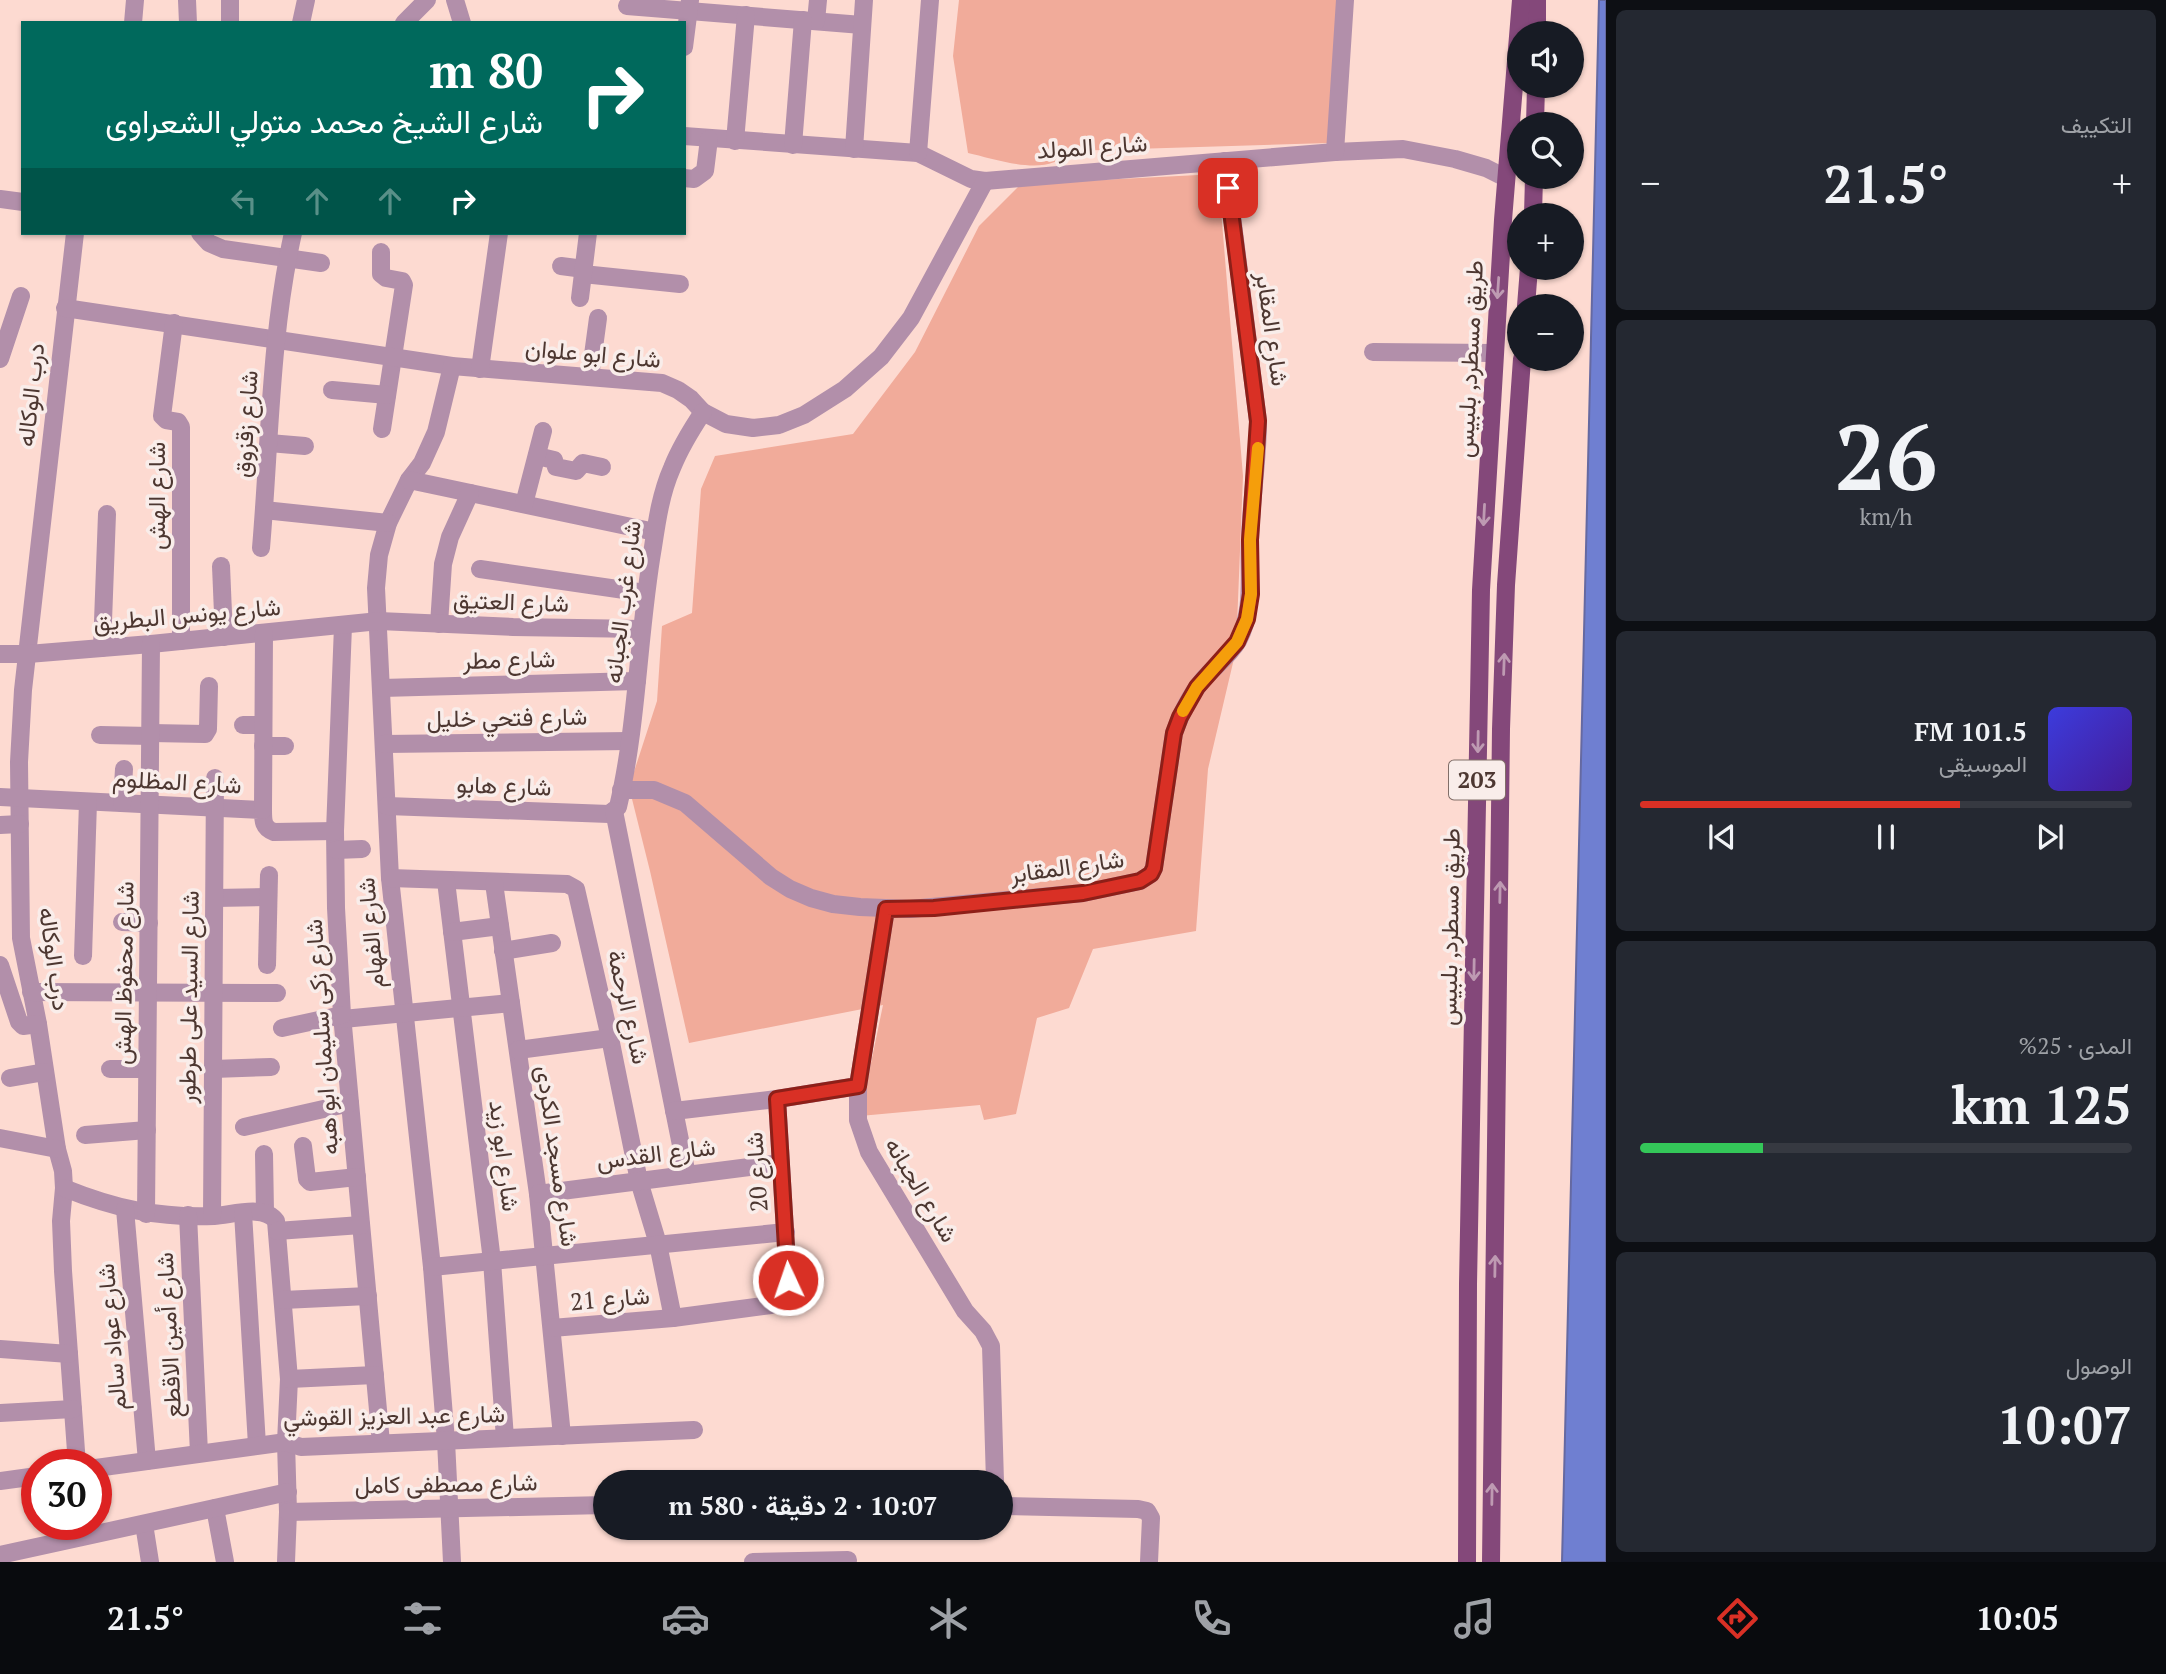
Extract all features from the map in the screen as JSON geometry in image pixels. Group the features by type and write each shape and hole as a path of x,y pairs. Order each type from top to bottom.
{"main road":[{"name":"طريق مسطرد, بلبيس","path":"1509,203 1506,178 1521,0"},
{"path":"1537,0 1537,21"},
{"name":"طريق مسطرد, بلبيس","path":"1467,1562 1468,1284 1481,603 1494,353 1507,251"},
{"name":"طريق مسطرد, بلبيس","path":"1491,1562 1501,729 1506,585 1521,371"}],"street":[{"path":"133,21 135,0"},
{"path":"187,0 188,21"},
{"path":"229,21 230,0"},
{"path":"301,21 306,0"},
{"path":"406,21 427,0"},
{"path":"455,0 461,21"},
{"path":"793,145 810,21 818,0"},
{"path":"854,149 864,0"},
{"path":"918,153 930,0"},
{"path":"1335,152 1345,0"},
{"path":"626,10 689,5 862,25"},
{"path":"686,30 689,5"},
{"path":"735,141 757,11"},
{"name":"شارع المولد","path":"686,136 918,153 971,179 985,181 1335,152 1403,149 1455,159 1486,168 1506,178"},
{"path":"686,178 694,179 705,171 709,139"},
{"name":"شارع المقابر","path":"618,803 654,790 685,803 771,877 790,889 833,904 886,909 934,908 1083,893 1140,881 1151,874 1177,725 1197,687 1237,642 1247,619 1251,594 1250,540 1258,421 1225,161"},
{"name":"شارع ابو علوان","path":"65,308 452,366 662,383 678,390 703,412 726,424 753,428 779,425 804,415 845,390 881,357 911,318 985,181"},
{"path":"0,199 21,202"},
{"name":"درب الوكاله","path":"75,235 20,726 19,798 21,938 38,1024 57,1149 62,1161 64,1188 61,1221 76,1449"},
{"path":"202,235 209,243 223,248 321,263"},
{"name":"شارع زقزوق","path":"261,548 277,341 287,258 293,235"},
{"path":"480,369 499,235"},
{"path":"580,298 588,235"},
{"path":"381,252 381,274 386,278 402,281 404,285 382,429"},
{"path":"561,266 680,284"},
{"path":"0,359 21,296"},
{"path":"590,377 598,318"},
{"name":"شارع الهش","path":"174,323 162,416 166,420 178,422 181,427 181,641"},
{"path":"1373,352 1494,353"},
{"name":"شارع الفهام","path":"450,1509 432,1267 390,878 376,588 379,555 388,523 436,432 452,366"},
{"path":"332,390 387,396"},
{"name":"شارع غرب الجبانه","path":"687,1175 618,803 637,681 645,593 661,500 671,469 703,412"},
{"path":"524,504 543,431"},
{"path":"269,443 305,446"},
{"path":"537,456 554,460 556,467 576,471 583,463 602,467"},
{"path":"409,480 655,532"},
{"path":"439,624 443,564 450,537 470,493"},
{"name":"شارع زقزوق","path":"264,510 388,523"},
{"path":"102,648 107,514"},
{"path":"221,566 224,637"},
{"path":"481,569 645,593"},
{"name":"شارع يونس البطريق","path":"0,654 151,644 379,621"},
{"name":"شارع العتيق","path":"379,621 642,629"},
{"name":"شارع زكى سليمان ابو هبه","path":"344,626 335,831 336,908 350,1103 381,1443"},
{"path":"263,810 264,633"},
{"name":"شارع محفوظ الهش","path":"146,1214 151,644"},
{"name":"شارع مطر","path":"382,688 637,681"},
{"path":"100,735 205,734 208,729 209,686"},
{"path":"243,725 263,725"},
{"name":"شارع فتحي خليل","path":"384,744 629,741"},
{"path":"263,746 285,746"},
{"path":"122,803 124,769"},
{"name":"شارع السيد على طرطور","path":"212,1216 215,778"},
{"name":"شارع المظلوم","path":"0,797 263,810 263,823 269,831 335,831"},
{"path":"83,956 88,802"},
{"name":"شارع هابو","path":"387,806 609,814 618,803"},
{"path":"0,825 20,824"},
{"path":"335,850 362,849"},
{"path":"267,965 269,875"},
{"name":"شارع الرحمة","path":"390,878 568,884 576,890 639,1181 658,1244 673,1318"},
{"name":"شارع ابو زيد","path":"446,881 461,1008 458,1046 492,1261 505,1438"},
{"name":"شارع مسجد الكردى","path":"494,883 546,1256 562,1436"},
{"path":"215,898 268,897"},
{"name":"شارع الجبانه","path":"886,909 858,1086 858,1120 869,1152 965,1311 991,1346 995,1470"},
{"path":"122,922 149,923"},
{"path":"452,932 500,926"},
{"path":"503,951 552,943"},
{"path":"0,965 19,1022 23,1026 38,1024"},
{"path":"32,992 277,993"},
{"path":"282,1028 343,1017 510,1003"},
{"path":"518,1050 610,1038"},
{"path":"213,1069 271,1067"},
{"path":"110,1069 147,1069"},
{"path":"10,1078 45,1072"},
{"path":"674,1111 858,1086"},
{"name":"شارع 20","path":"673,1318 771,1305 779,1298 788,1280 777,1099"},
{"path":"244,1127 350,1103"},
{"path":"85,1135 147,1130"},
{"path":"0,1138 57,1149"},
{"path":"303,1146 307,1179 310,1182 357,1177"},
{"path":"264,1154 265,1212"},
{"name":"شارع القدس","path":"538,1194 781,1163"},
{"path":"64,1188 146,1214 212,1216 265,1212 276,1221 289,1379 286,1562"},
{"name":"شارع عواد سالم","path":"125,1209 147,1461"},
{"path":"243,1213 257,1445"},
{"name":"شارع أمين الاقطع","path":"188,1215 199,1453"},
{"path":"277,1231 361,1225"},
{"path":"432,1267 786,1232"},
{"path":"283,1300 368,1296"},
{"name":"شارع 21","path":"552,1328 673,1318"},
{"path":"0,1349 69,1354"},
{"path":"289,1379 375,1375"},
{"path":"0,1413 73,1409"},
{"name":"شارع عبد العزيز القوشي","path":"112,1466 286,1442 301,1447 694,1430"},
{"path":"0,1481 21,1478"},
{"path":"0,1555 288,1492"},
{"name":"شارع مصطفى كامل","path":"288,1512 593,1505"},
{"path":"1013,1506 1147,1511 1150,1518 1149,1562"},
{"path":"215,1508 225,1562"},
{"path":"450,1509 452,1562"},
{"path":"144,1524 150,1562"},
{"path":"753,1562 848,1560"}],"shaded area":[{"path":"959,0 1338,0 1329,143 1069,151 1049,164 1036,166 968,153 953,56"},
{"path":"1218,174 1243,476 1236,650 1208,769 1196,931 1093,949 1069,1008 1037,1018 1016,1114 984,1120 980,1105 860,1116 883,1005 689,1043 629,787 657,701 662,626 692,613 701,489 715,456 853,434 915,352 979,226 1021,184"}],"water":[{"path":"1599,0 1606,0 1606,1562 1562,1562"}],"slow traffic":[{"path":"1183,711 1197,687 1237,642 1247,619 1251,594 1250,540 1258,448"}],"route":[{"path":"788,1280 777,1099 858,1086 886,909 934,908 1083,893 1140,881 1151,874 1154,868 1174,733 1197,687 1237,642 1247,619 1251,594 1250,540 1258,421 1228,188"}]}
